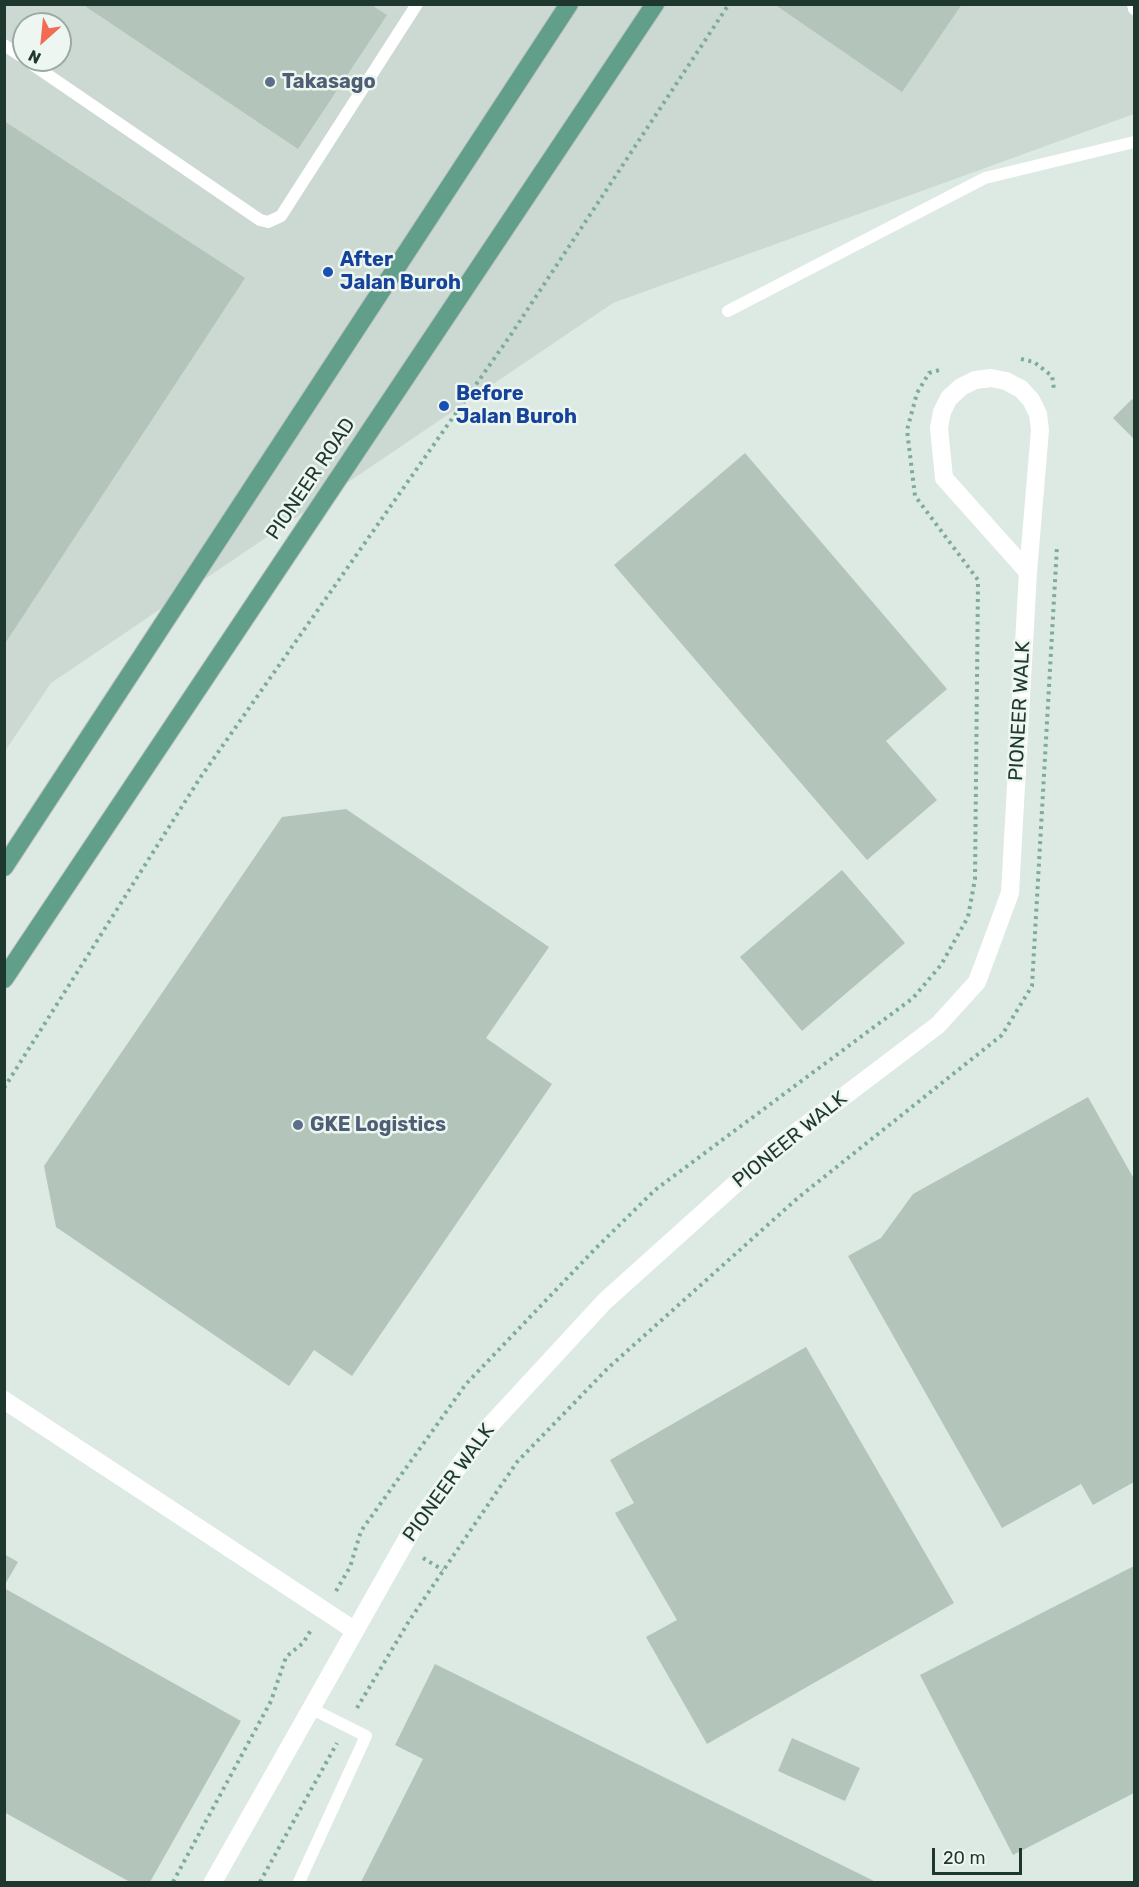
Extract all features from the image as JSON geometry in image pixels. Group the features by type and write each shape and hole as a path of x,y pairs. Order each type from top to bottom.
{"main road":[{"path":"4,867 569,4"},
{"name":"PIONEER ROAD","path":"4,979 655,4"}],"street":[{"name":"PIONEER WALK","path":"213,1882 412,1530 484,1432 605,1301 773,1150 938,1026 977,982 1010,893 1028,572 1040,430 1038,414 1031,400 1014,385 991,378 975,380 961,387 949,398 942,412 939,428 944,478 1028,572"},
{"path":"4,1400 354,1630"}],"lane":[{"path":"44,72 260,220 268,222 281,216 417,4"},
{"path":"728,311 985,178 1134,142"},
{"path":"299,1882 366,1736 310,1708"}],"path":[{"path":"4,1088 200,778 510,336 729,4"},
{"path":"1013,358 1034,362 1052,376 1055,396"},
{"path":"173,1882 271,1701 286,1657 303,1643 350,1567 361,1531 466,1384 595,1249 655,1190 913,998 941,965 968,917 975,879 978,580 915,496 907,430 917,393 929,373 946,368"},
{"path":"260,1882 346,1726 415,1613 518,1462 608,1368 799,1197 1002,1035 1032,986 1057,539"}],"shaded area":[{"path":"5,5 1134,5 1134,114 613,303 51,683 5,751"}],"building":[{"name":"Takasago","path":"82,4 370,4 387,15 298,149"},
{"path":"774,4 962,4 902,92"},
{"path":"4,121 245,278 4,645"},
{"path":"1132,399 1134,402 1134,439 1113,418"},
{"path":"745,453 947,689 886,741 937,800 867,860 614,565"},
{"name":"GKE Logistics","path":"346,809 549,947 486,1038 552,1084 352,1376 314,1350 289,1386 56,1227 44,1166 282,817"},
{"path":"842,870 905,943 802,1031 740,957"},
{"path":"1088,1097 1134,1179 1134,1482 1093,1505 1081,1484 1002,1528 848,1256 881,1238 913,1194"},
{"path":"806,1347 954,1603 707,1744 646,1637 677,1620 615,1513 634,1503 610,1460"},
{"path":"4,1554 18,1562 4,1586"},
{"path":"1134,1566 1134,1793 1013,1855 920,1675"},
{"path":"4,1588 241,1721 150,1882 130,1882 4,1812"},
{"path":"435,1664 876,1882 361,1882 423,1759 395,1745"},
{"path":"792,1738 860,1768 845,1801 778,1771"}],"place":[{"name":"Takasago","path":"270,82"},
{"name":"After Jalan Buroh","path":"328,272"},
{"name":"Before Jalan Buroh","path":"444,406"},
{"name":"GKE Logistics","path":"298,1125"}]}
